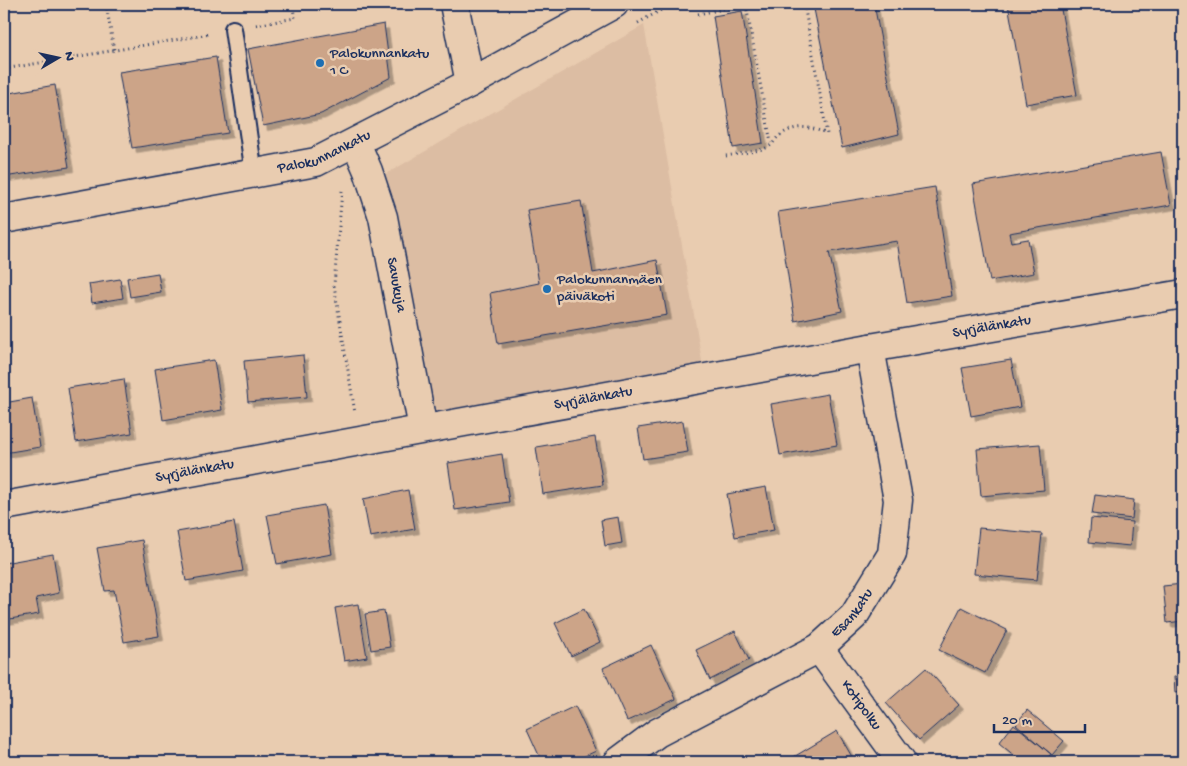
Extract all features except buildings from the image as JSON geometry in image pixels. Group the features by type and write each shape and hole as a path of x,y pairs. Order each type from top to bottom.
{"street":[{"path":"454,4 470,83"},
{"name":"Palokunnankatu","path":"4,219 316,162 470,83 614,4"},
{"name":"Savukuja","path":"356,143 384,217 423,429"},
{"name":"Syrjälänkatu","path":"4,506 870,348 1183,294"},
{"name":"Esankatu","path":"618,762 657,733 819,648 854,616 892,554 898,500 870,348"},
{"name":"Kotipolku","path":"819,648 902,762"}],"lane":[{"path":"233,29 254,174"}],"path":[{"path":"106,4 114,50"},
{"path":"4,69 295,18 292,4"},
{"path":"698,14 751,4"},
{"path":"726,156 768,147 789,130 814,128 827,134 804,4"},
{"path":"932,4 960,7 988,4"},
{"path":"746,5 772,144"},
{"path":"343,185 334,284 360,441"}],"shaded area":[{"name":"Palokunnanmäen päiväkoti","path":"644,25 703,367 428,417 379,178"}],"place":[{"name":"Palokunnankatu 1 C","path":"320,63"},
{"name":"Palokunnanmäen päiväkoti","path":"547,289"}]}
